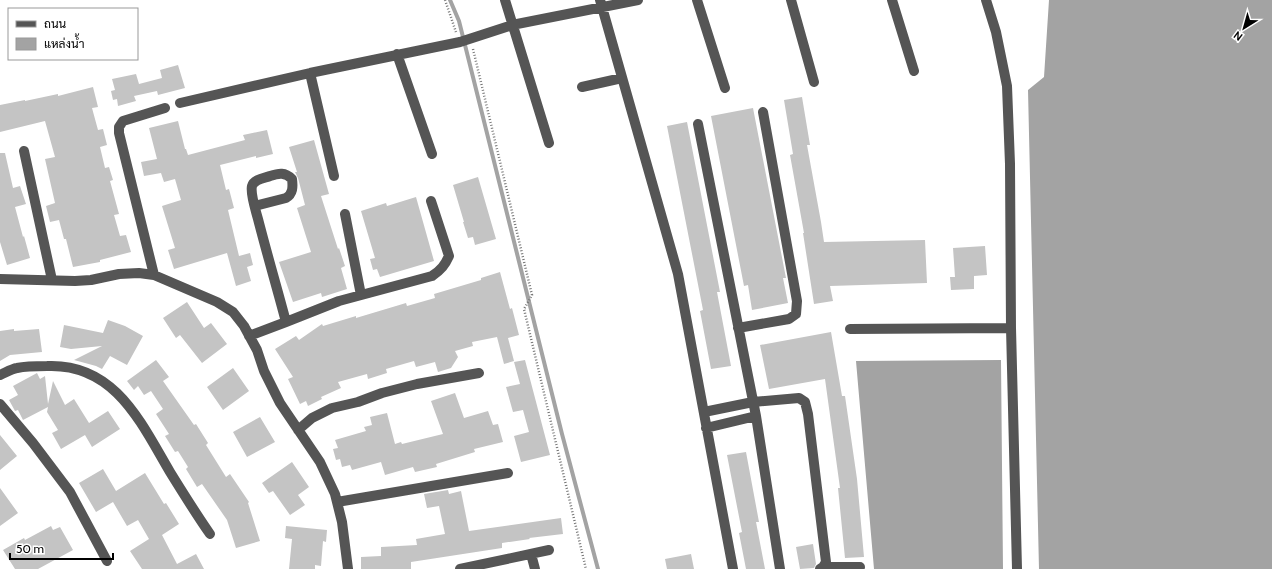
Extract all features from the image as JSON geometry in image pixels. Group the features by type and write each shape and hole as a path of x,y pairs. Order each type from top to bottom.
{"street":[{"path":"505,0 549,143"},
{"path":"180,103 397,54 460,42 512,25 601,4 638,0"},
{"path":"698,0 725,88"},
{"path":"791,0 814,82"},
{"path":"892,0 914,71"},
{"path":"986,0 996,32 1007,86 1010,164 1011,328 1017,569"},
{"path":"601,4 678,274 733,569"},
{"path":"397,54 432,154"},
{"path":"310,73 334,176"},
{"path":"582,87 622,78"},
{"path":"154,275 119,133 119,127 123,121 164,108"},
{"path":"738,328 789,319 796,314 797,301 763,112"},
{"path":"698,124 756,416 780,569"},
{"path":"24,151 52,280"},
{"path":"249,336 338,301 432,276 440,271 448,256 431,201"},
{"path":"255,206 286,322"},
{"path":"345,214 362,295"},
{"path":"0,279 75,281 90,280 119,274 139,273 154,275 217,302 233,312 244,326 257,350 264,371 280,403 320,462 335,494 342,522 348,569"},
{"path":"850,329 1011,328"},
{"path":"0,375 16,368 59,365 75,368 94,376 111,387 121,396 133,412 210,534"},
{"path":"298,430 312,418 332,408 358,402 382,393 417,384 478,373"},
{"path":"704,412 753,402 799,398 805,402 808,414 826,562 822,568"},
{"path":"0,404 70,492 107,561"},
{"path":"706,428 756,416"},
{"path":"337,502 508,473"},
{"path":"460,569 549,550"},
{"path":"531,554 535,569"},
{"path":"822,568 860,567"}],"path":[{"path":"445,0 460,42"},
{"path":"470,38 532,295 524,309 586,569"}],"water":[{"path":"1049,0 1272,0 1272,569 1039,569 1028,90 1044,77"},
{"path":"1001,360 1003,569 874,569 856,361"}],"building":[{"path":"178,65 185,88 158,95 157,91 134,96 136,101 118,106 117,99 113,100 111,91 115,90 112,79 136,74 139,84 162,78 160,70"},
{"path":"93,87 98,107 92,108 98,130 103,129 107,145 100,147 105,168 109,167 113,180 110,181 119,214 114,215 120,236 126,235 131,252 100,260 100,262 73,267 66,239 64,239 59,220 50,222 46,206 55,203 45,159 55,157 45,121 0,132 0,105 58,94 58,96"},
{"path":"802,97 810,145 807,145 824,242 925,240 927,283 830,286 833,301 814,304 804,233 790,155 793,154 784,100"},
{"path":"753,108 786,278 783,278 788,303 752,310 748,285 744,286 711,116"},
{"path":"178,121 188,155 245,140 243,135 267,130 273,154 256,158 256,156 220,165 226,190 229,189 234,208 228,210 239,256 250,253 253,265 247,267 251,281 236,286 227,253 174,269 168,250 175,248 162,206 181,200 175,179 164,182 161,173 144,176 141,162 157,159 149,128"},
{"path":"687,122 720,292 717,292 731,366 711,369 700,311 703,310 667,126"},
{"path":"314,140 329,194 321,196 345,266 341,268 347,289 322,297 321,293 293,302 279,262 311,252 297,208 305,205 289,147"},
{"path":"0,153 5,153 13,188 20,186 26,204 15,207 30,258 7,265 0,242"},
{"path":"478,177 496,239 475,245 473,237 468,238 453,185"},
{"path":"416,197 434,261 380,277 377,269 373,270 370,259 375,258 361,211 386,203 387,206"},
{"path":"985,246 987,275 974,276 974,289 951,290 950,277 955,277 953,248"},
{"path":"500,272 519,335 508,338 514,361 504,364 497,337 472,342 473,346 455,351 458,357 451,368 438,372 435,362 416,367 414,361 386,369 387,373 368,379 367,374 338,382 341,388 321,397 322,399 308,406 306,401 300,404 288,379 293,377 275,349 296,336 299,340 322,324 323,326 406,303 407,306 435,298 434,294 481,280 481,278"},
{"path":"187,302 204,328 211,323 227,344 202,363 180,335 176,338 163,318"},
{"path":"108,320 125,326 143,336 127,365 110,356 102,369 74,360 102,346 71,349 60,347 64,325 103,333"},
{"path":"14,329 14,331 39,329 42,352 10,355 0,361 0,331"},
{"path":"831,332 842,396 845,396 857,479 864,557 845,558 838,488 840,488 825,379 769,389 760,345"},
{"path":"156,360 169,377 163,381 194,425 196,424 208,443 206,445 226,477 230,474 249,502 248,503 260,541 236,548 227,520 202,484 197,487 186,469 188,467 178,451 175,452 165,436 169,434 156,414 163,409 151,391 144,395 138,386 134,390 127,381"},
{"path":"525,360 550,455 521,462 514,436 529,432 523,410 513,412 506,387 520,384 514,362"},
{"path":"233,368 249,391 223,410 207,387"},
{"path":"37,373 40,379 45,376 48,404 53,381 65,405 74,399 89,423 108,411 120,429 92,447 85,435 61,449 52,433 58,430 47,412 48,407 23,420 18,410 15,411 9,400 18,395 13,386"},
{"path":"455,393 464,418 488,411 493,425 498,424 503,442 474,449 475,452 436,464 437,467 415,472 413,467 385,475 381,462 352,470 350,465 342,467 340,459 336,460 333,449 338,448 335,440 366,431 364,427 372,425 370,417 387,413 395,444 401,442 402,444 443,434 431,401"},
{"path":"260,417 275,442 247,457 233,432"},
{"path":"0,435 17,456 0,470"},
{"path":"746,452 759,522 756,522 765,569 746,569 739,533 742,532 727,455"},
{"path":"292,462 309,487 298,495 305,505 290,515 273,491 269,493 262,483"},
{"path":"103,469 116,491 145,473 164,504 166,503 179,524 162,535 177,564 196,554 204,569 142,569 130,551 149,539 138,520 127,526 113,502 96,512 79,483"},
{"path":"0,488 18,513 0,526"},
{"path":"448,490 449,494 461,491 469,531 561,518 563,534 502,543 502,548 411,562 411,569 361,569 361,557 381,556 381,547 417,545 416,539 445,534 439,506 427,508 424,494"},
{"path":"51,526 53,530 60,527 73,550 38,569 15,569 3,550 24,538 25,540"},
{"path":"286,526 327,530 326,542 323,541 321,566 315,565 315,569 289,569 292,539 285,538"},
{"path":"813,544 816,564 814,568 800,569 796,547"},
{"path":"691,554 694,569 667,569 665,559"}],"waterway":[{"path":"450,0 459,21 562,434 598,569"}]}
